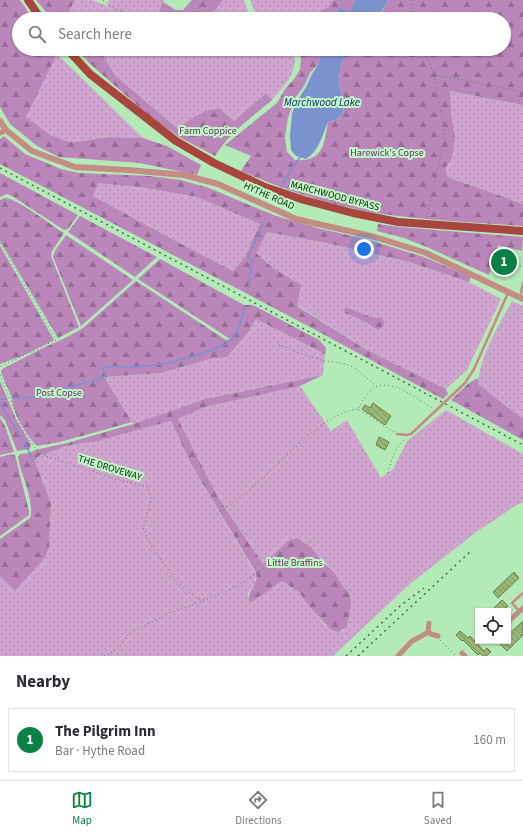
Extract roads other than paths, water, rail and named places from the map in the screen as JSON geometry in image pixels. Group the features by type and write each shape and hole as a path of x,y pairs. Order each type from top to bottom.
{"main road":[{"path":"28,0 37,12"},
{"name":"MARCHWOOD BYPASS","path":"73,56 90,74 176,141 226,168 266,187 304,200 353,213 398,222 523,231"}],"street":[{"path":"0,120 3,132"},
{"name":"HYTHE ROAD","path":"3,132 32,151 75,167 128,170 184,176 218,184 296,219 375,237 426,253 522,299"},
{"path":"511,619 521,610"},
{"path":"429,623 429,632"},
{"path":"429,632 437,636"},
{"path":"398,656 412,641 429,632"}],"lane":[{"path":"522,299 523,283"},
{"path":"397,434 411,434 465,383 474,370 508,293"},
{"path":"521,610 512,603 523,593"}],"water":[{"path":"354,0 388,0 380,12 349,12 355,2"},
{"path":"339,7 349,12 337,12"},
{"name":"Marchwood Lake","path":"320,56 344,56 339,79 344,105 341,115 328,122 317,147 306,159 296,156 291,150 290,135 292,114 296,103 319,63"}],"waterway":[{"path":"281,187 300,157"},
{"path":"249,286 252,260 248,256 266,218"},
{"path":"12,398 51,397 66,388 97,380 106,375 102,368 110,366 136,367 174,362 220,347 227,344 234,337 245,308"},
{"path":"0,399 6,399"},
{"path":"0,403 26,445 32,459"}],"railway":[{"path":"0,168 523,445"},
{"path":"358,656 472,550"},
{"path":"346,656 400,606 424,588"}],"place":[{"name":"The Pilgrim Inn","path":"504,262"}],"park label":[{"name":"Farm Coppice","path":"208,131"},
{"name":"Harewick's Copse","path":"387,153"},
{"name":"Post Copse","path":"59,393"},
{"name":"Little Braffins","path":"295,563"}]}
